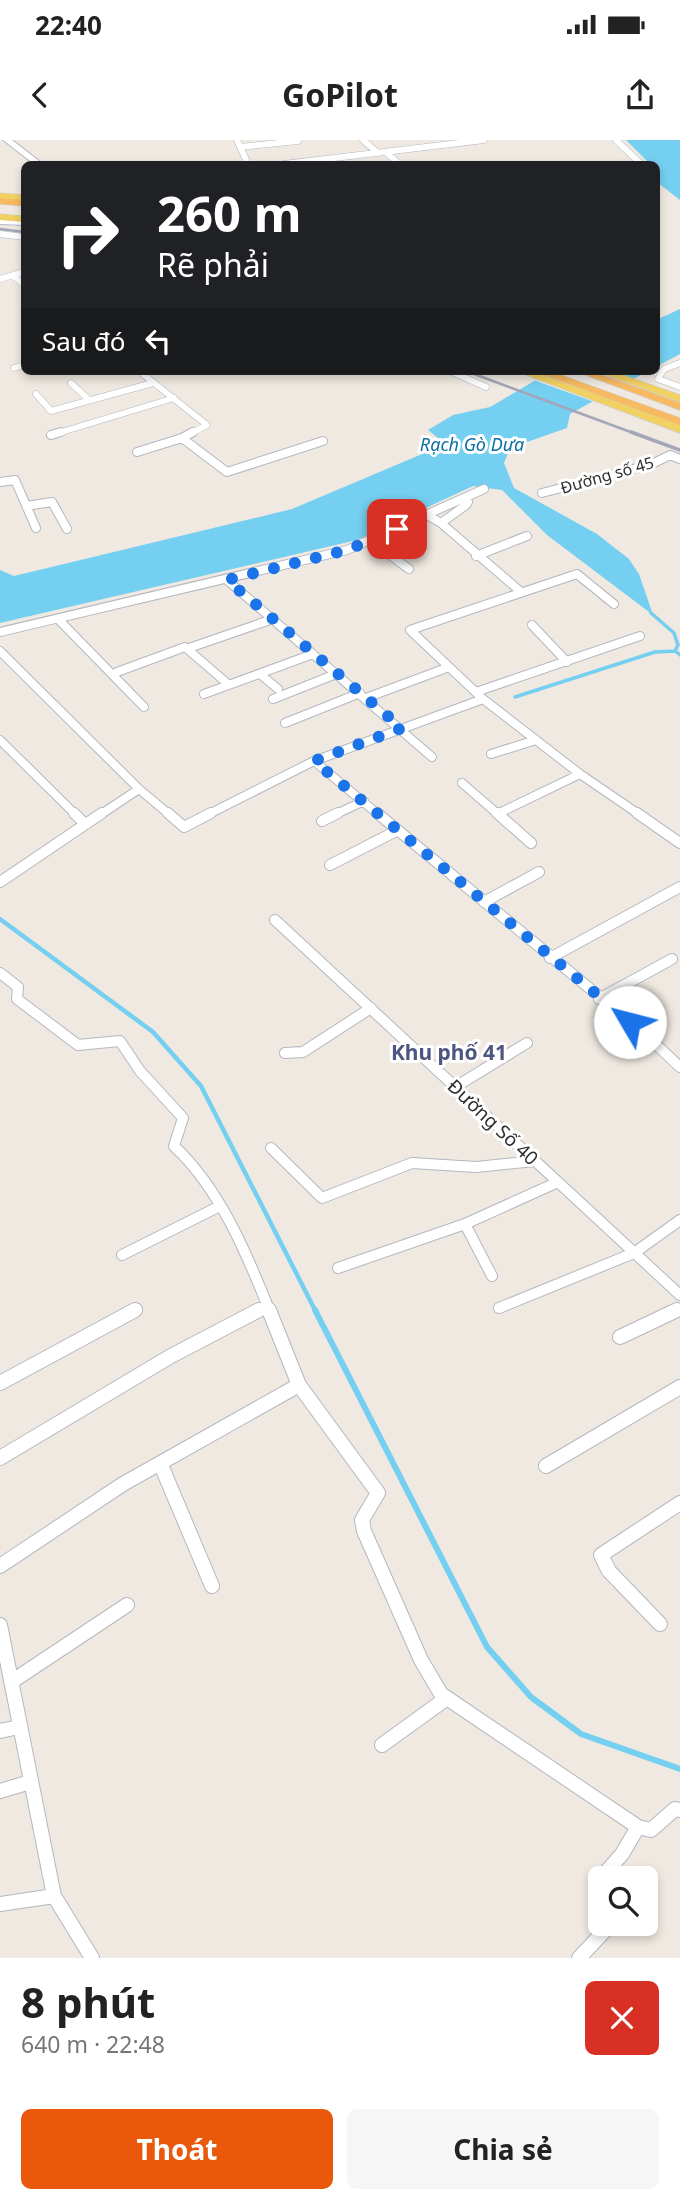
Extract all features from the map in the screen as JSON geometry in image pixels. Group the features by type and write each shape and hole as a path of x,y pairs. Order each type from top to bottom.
{"highway":[{"path":"0,202 21,196"},
{"path":"0,202 21,203"},
{"path":"0,202 21,217"},
{"path":"550,375 652,412"},
{"path":"594,375 647,391 680,407"}],"main road":[{"path":"7,140 35,161"},
{"path":"0,219 21,219"},
{"path":"534,375 628,405 680,426"},
{"path":"610,375 647,391 680,399"},
{"path":"652,412 680,426"}],"street":[{"path":"237,140 246,161"},
{"path":"363,140 394,161"},
{"path":"311,161 484,140"},
{"path":"616,140 638,161"},
{"path":"240,147 298,141"},
{"path":"0,219 11,222 21,220"},
{"path":"0,233 21,236"},
{"path":"0,279 21,273"},
{"path":"13,276 21,282"},
{"path":"680,363 664,369 659,379 680,387"},
{"path":"14,368 21,366"},
{"path":"137,452 182,438 207,425 144,375"},
{"path":"459,375 486,387"},
{"path":"71,383 89,400"},
{"path":"36,394 51,411 153,383"},
{"path":"51,435 174,398"},
{"path":"182,438 227,472 323,441"},
{"name":"Đường số 45","path":"542,494 652,464 670,455 680,459"},
{"path":"0,482 15,480 36,528"},
{"path":"0,632 166,598 227,580 328,556 379,537 484,489"},
{"path":"442,523 466,505 468,502 464,499"},
{"path":"26,506 52,502 67,529"},
{"path":"427,515 442,523 476,556 521,592"},
{"path":"476,556 527,536"},
{"path":"379,537 379,547 409,569"},
{"path":"614,604 577,574 411,630 479,695 580,774 680,843"},
{"path":"227,580 402,728 432,757"},
{"path":"117,672 183,647 189,648 273,619"},
{"path":"59,620 144,707"},
{"path":"532,625 567,662"},
{"path":"0,651 139,789 184,827 314,761 479,695 640,636"},
{"path":"189,648 228,684"},
{"path":"204,694 313,654"},
{"path":"285,723 449,667"},
{"path":"260,674 278,689"},
{"path":"273,699 336,674"},
{"path":"0,740 35,778 84,823"},
{"path":"491,754 536,740"},
{"path":"314,761 599,999 645,1034 680,1067"},
{"path":"498,814 580,774"},
{"path":"462,783 531,843"},
{"path":"0,882 84,823 139,789"},
{"path":"322,821 363,801"},
{"path":"330,865 398,830"},
{"path":"484,902 539,872"},
{"path":"550,958 680,887"},
{"name":"Đường Số 40","path":"275,920 680,1294"},
{"path":"599,999 672,959"},
{"path":"0,973 18,987 17,999 78,1045 120,1041 140,1070 183,1118 174,1146 192,1163 220,1206 267,1306 299,1385 378,1493 362,1520 364,1531 434,1684 447,1698 638,1827 651,1830 675,1809 680,1810"},
{"path":"285,1053 303,1052 371,1009"},
{"path":"455,1087 527,1043"},
{"path":"271,1148 322,1198 412,1163 475,1167 536,1161"},
{"path":"338,1268 465,1224 558,1182"},
{"path":"122,1255 220,1206"},
{"path":"499,1308 634,1253 680,1220"},
{"path":"465,1224 492,1276"},
{"path":"0,1458 171,1356 267,1306"},
{"path":"0,1383 137,1309"},
{"path":"620,1337 680,1309"},
{"path":"0,1566 123,1483 161,1465 299,1385"},
{"path":"547,1465 680,1387"},
{"path":"161,1465 212,1586"},
{"path":"660,1624 609,1572 601,1555 680,1503"},
{"path":"11,1682 127,1605"},
{"path":"0,1625 54,1896 92,1958"},
{"path":"382,1745 447,1698"},
{"path":"0,1731 19,1727"},
{"path":"0,1791 30,1782"},
{"path":"610,1866 638,1827"},
{"path":"0,1904 54,1896"},
{"path":"579,1958 600,1936"}],"water":[{"path":"626,140 680,140 680,200 660,185 660,161 647,161"},
{"path":"680,309 680,354 660,365 660,318"},
{"name":"Rạch Gò Dưa","path":"544,375 641,375 570,414 567,428 510,448 504,463 514,488 597,534 629,559 639,574 653,615 547,535 502,490 473,486 357,540 0,623 0,570 14,576 292,509 434,449 438,438 428,430 453,415 490,407"}],"pier":[{"path":"538,375 620,375 637,381 597,403 531,379"}],"waterway":[{"path":"651,613 674,633 678,645 675,651"},
{"path":"515,697 655,652 675,651"},
{"path":"675,651 680,655"},
{"path":"0,919 153,1032 201,1086 316,1312"},
{"path":"315,1310 487,1647 531,1697 581,1734 680,1769"}],"railway":[{"path":"0,229 21,232"},
{"path":"477,375 636,434"},
{"path":"631,432 680,450"}],"district":[{"name":"Khu phố 41","path":"449,1053"}],"route":[{"path":"397,529 347,550 250,572 227,580 402,728 314,761 630,1022"}]}
